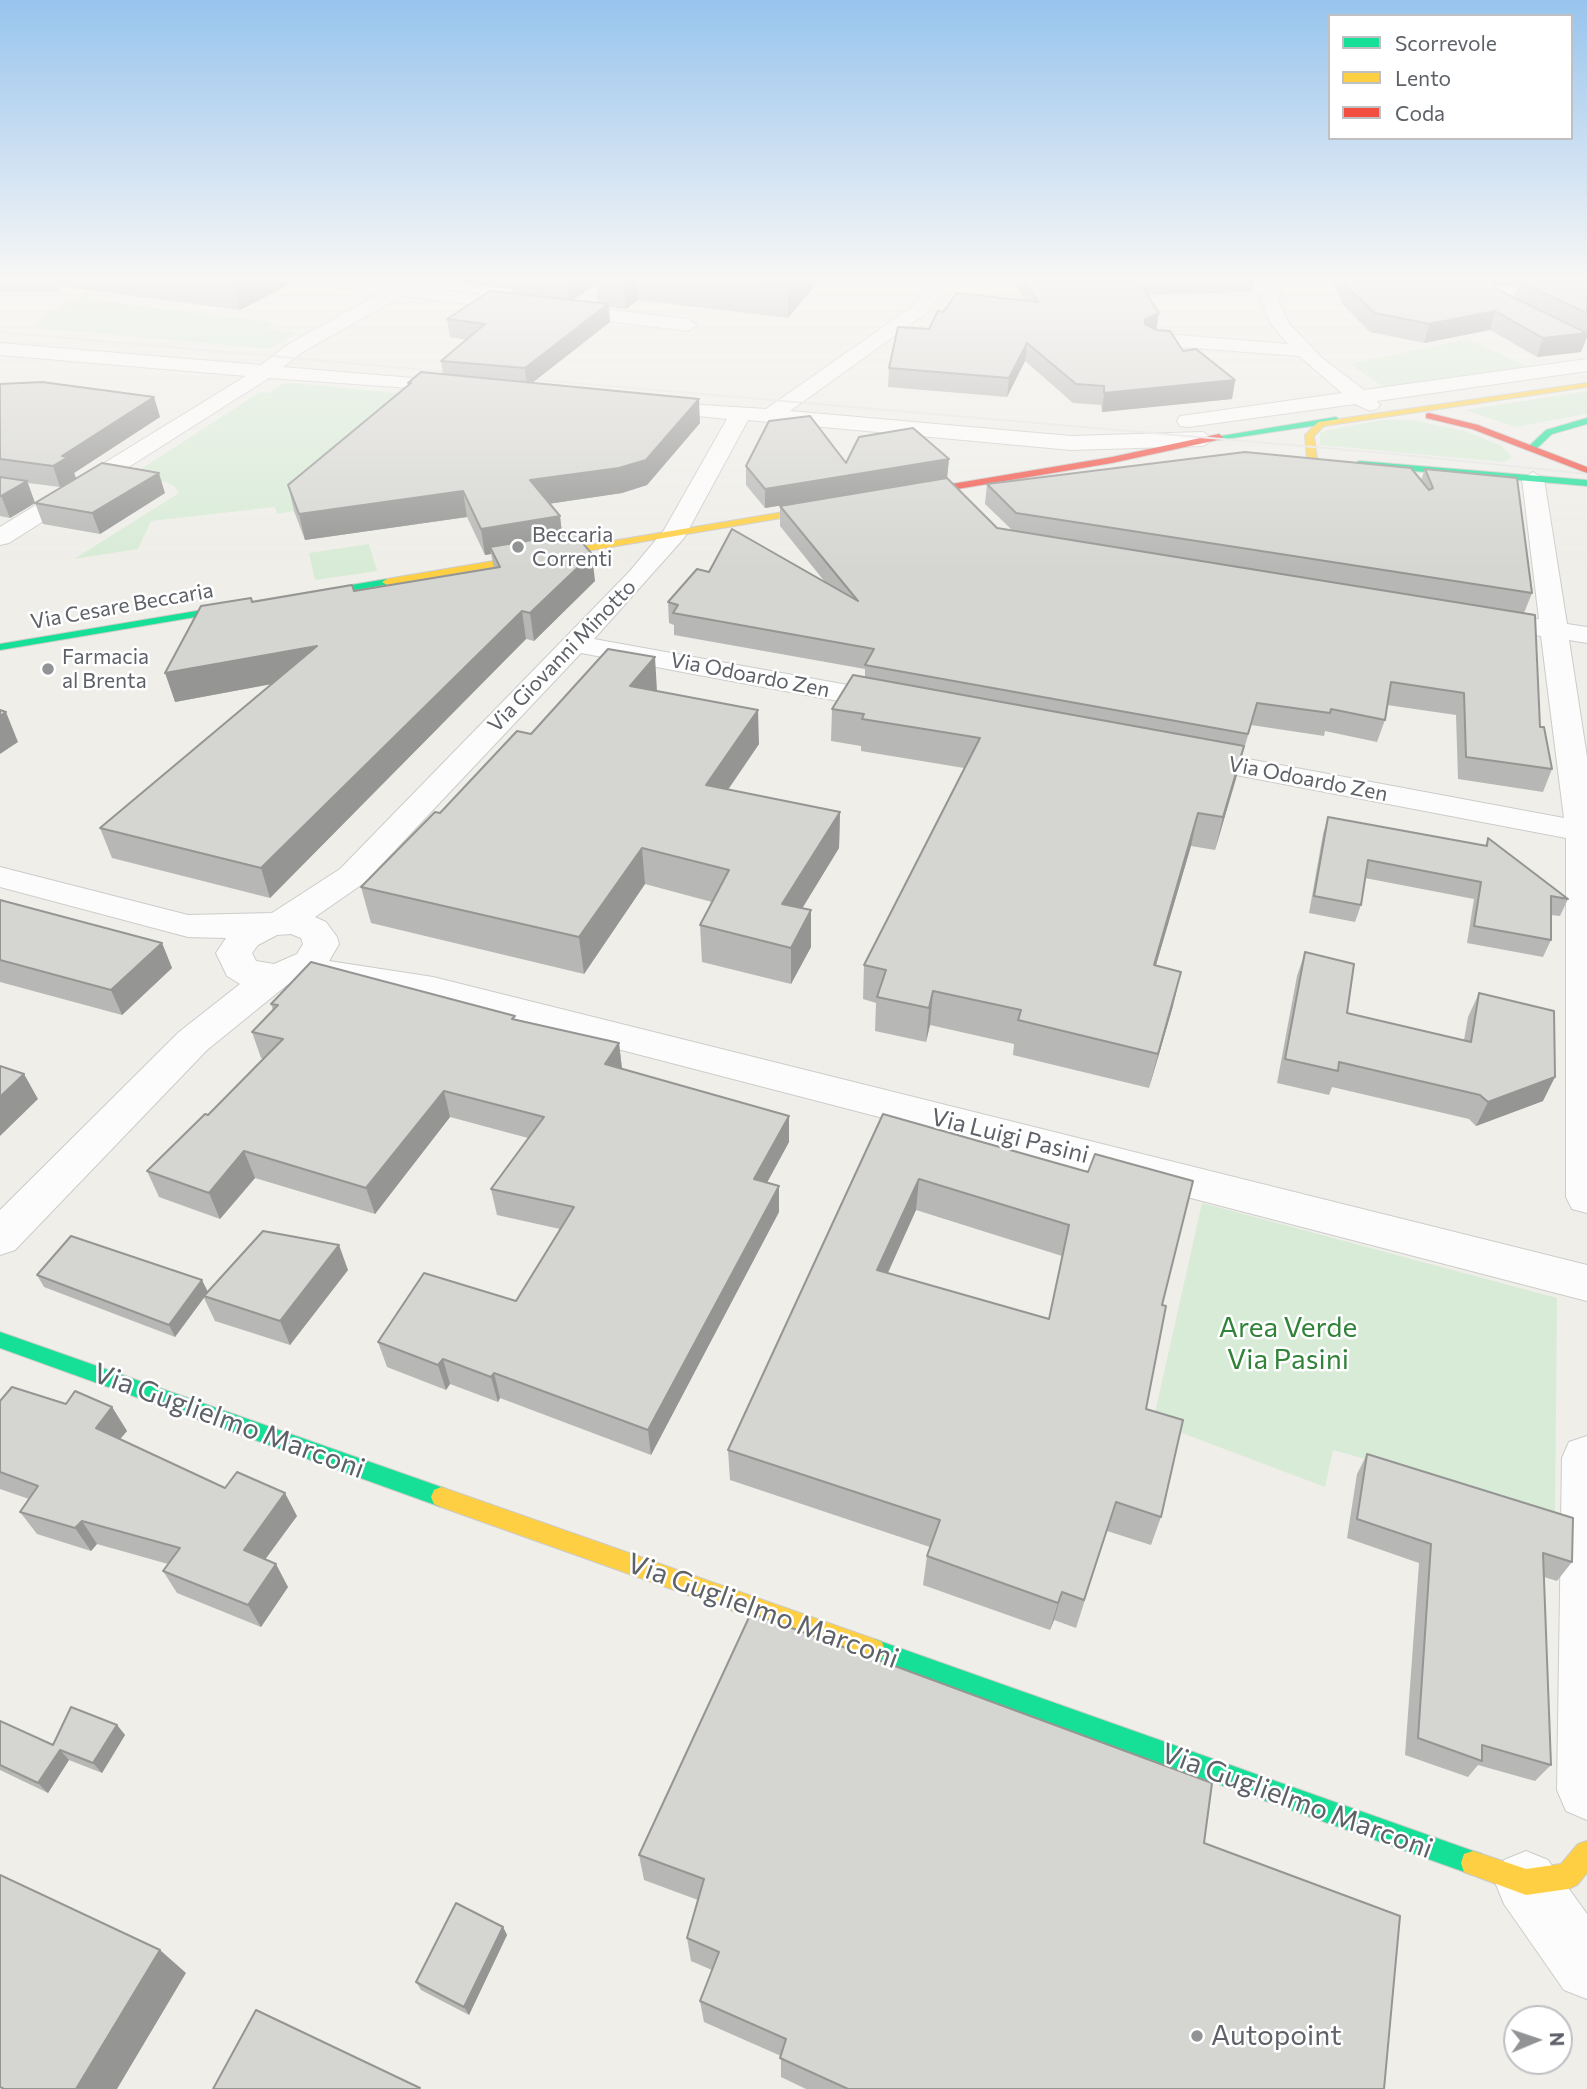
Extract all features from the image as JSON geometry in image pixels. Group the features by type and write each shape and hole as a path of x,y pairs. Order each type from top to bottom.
{"street":[{"path":"0,538 66,499 261,373"},
{"path":"345,373 482,390"},
{"path":"770,415 829,373"},
{"path":"1331,373 1379,414"},
{"path":"1188,421 1524,373"},
{"path":"883,498 1112,460 1203,439 1587,385"},
{"path":"620,402 1071,443 1203,439"},
{"path":"1407,411 1475,427 1587,470"},
{"name":"Via Giovanni Minotto","path":"0,1238 193,1041 282,959 352,876 675,533 741,413"},
{"path":"1325,461 1310,432 1321,424 1336,420"},
{"path":"1587,421 1549,432 1532,448 1533,480 1553,629 1585,831 1587,1197"},
{"path":"1112,460 1226,454"},
{"path":"1293,458 1587,484"},
{"path":"951,487 976,512"},
{"path":"33,493 66,499"},
{"name":"Via Cesare Beccaria","path":"0,647 842,505"},
{"path":"1498,621 1587,635"},
{"name":"Via Odoardo Zen","path":"574,643 916,706"},
{"name":"Via Odoardo Zen","path":"1163,752 1585,831"},
{"name":"Via Giovanni Minotto","path":"282,959 238,945 352,876"},
{"name":"Via Luigi Pasini","path":"0,877 188,926 282,959 433,989 1587,1283"},
{"name":"Via Luigi Pasini","path":"188,926 306,925 282,959"},
{"name":"Via Guglielmo Marconi","path":"0,1340 1526,1882 1568,1877 1587,1853"},
{"path":"1587,1458 1587,1790"},
{"path":"1526,1882 1587,1967"}],"green space":[{"path":"1364,373 1507,373 1385,388"},
{"path":"282,384 419,395 324,506 277,514 275,507 151,521 138,549 74,559 179,493 174,486 166,482 124,480 260,392 268,393"},
{"path":"1587,391 1587,414 1515,427 1465,410"},
{"path":"1382,420 1412,420 1465,431 1502,446 1512,457 1504,462 1320,445 1320,433"},
{"path":"369,544 377,571 315,580 309,553"},
{"name":"Area Verde Via Pasini","path":"1202,1203 1557,1298 1555,1512 1333,1450 1325,1487 1153,1422"}],"building":[{"path":"419,373 436,373 699,399 646,460 619,468 530,480 560,516 481,529 463,491 299,514 288,485 411,383 408,383"},
{"path":"955,373 1011,373 1009,378"},
{"path":"1063,373 1227,373 1235,380 1104,393 1104,386 1076,384"},
{"path":"42,382 154,397 62,456 68,457 53,466 0,459 0,384"},
{"path":"810,416 846,463 859,437 913,428 949,459 765,489 746,466 769,421"},
{"path":"1245,452 1411,468 1429,490 1433,488 1425,469 1517,478 1532,593 1016,513 987,484"},
{"path":"102,463 159,473 92,513 35,503"},
{"path":"0,477 27,481 0,496"},
{"path":"947,478 997,528 1535,615 1540,727 1544,727 1552,769 1466,757 1464,693 1391,682 1385,720 1331,709 1330,713 1257,703 1248,734 865,665 874,649 673,613 678,605 668,602 697,569 709,572 732,529 858,601 780,506"},
{"path":"574,533 592,554 530,613 522,611 261,868 100,828 317,646 165,673 201,606 251,598 252,602 352,585 354,591 500,567 490,547"},
{"path":"608,649 655,657 630,686 758,710 706,785 840,812 782,904 811,910 791,948 700,925 729,870 642,848 579,937 361,887 435,812 440,813 517,731 531,734"},
{"path":"853,675 1244,746 1223,817 1198,813 1154,965 1181,972 1158,1054 1018,1020 1021,1010 933,991 929,1008 877,997 886,970 864,965 980,738 862,719 864,714 832,709"},
{"path":"1328,817 1487,846 1488,838 1568,899 1551,896 1551,940 1474,926 1481,882 1368,860 1361,905 1314,896"},
{"path":"0,900 162,943 111,990 0,960"},
{"path":"1305,952 1354,964 1347,1013 1471,1042 1479,993 1554,1011 1555,1077 1488,1102 1480,1095 1339,1062 1338,1071 1285,1059"},
{"path":"311,962 515,1016 512,1019 619,1043 605,1064 789,1116 754,1179 779,1186 648,1430 494,1373 491,1377 443,1359 438,1365 378,1342 424,1273 516,1301 574,1207 491,1189 544,1117 444,1091 366,1188 244,1151 209,1193 147,1171 205,1114 208,1115 283,1039 252,1032 278,1005 271,1004"},
{"path":"0,1066 24,1074 0,1097"},
{"path":"883,1114 1088,1172 1095,1154 1193,1181 1162,1305 1166,1306 1146,1409 1183,1420 1161,1517 1116,1502 1084,1600 1062,1592 1058,1603 927,1556 940,1520 728,1450","holes":["919,1179 1069,1225 1049,1319 877,1270"]},
{"path":"263,1231 339,1245 280,1321 204,1296"},
{"path":"71,1236 202,1280 169,1325 37,1275"},
{"path":"12,1387 66,1404 75,1391 112,1407 96,1428 225,1488 237,1472 285,1493 244,1550 276,1564 248,1605 163,1571 180,1548 82,1521 75,1528 20,1512 38,1486 0,1472 0,1401"},
{"path":"1367,1454 1573,1518 1572,1562 1543,1553 1551,1765 1482,1745 1482,1761 1418,1738 1431,1544 1357,1519"},
{"path":"751,1613 1212,1783 1204,1843 1400,1916 1384,2089 848,2089 780,2058 786,2039 700,2001 719,1952 687,1938 704,1879 639,1855"},
{"path":"71,1707 117,1725 93,1763 60,1750 38,1783 0,1765 0,1721 53,1745"},
{"path":"0,1875 160,1950 76,2089 0,2087"},
{"path":"456,1903 503,1927 464,2007 416,1982"},
{"path":"256,2010 420,2088 213,2089"}],"tram line":[{"path":"517,378 1395,454 1587,474"}],"traffic: fast":[{"path":"1219,437 1336,420"},
{"path":"1532,448 1549,432 1587,421"},
{"path":"1359,464 1587,483"},
{"path":"0,647 387,582"},
{"path":"0,1340 441,1497"},
{"path":"874,1650 1473,1863"}],"traffic: slow":[{"path":"1312,459 1309,435 1321,424 1587,385"},
{"path":"387,582 831,507"},
{"path":"441,1497 874,1650"},
{"path":"1473,1863 1526,1882 1568,1876 1587,1853"}],"traffic: jam":[{"path":"1429,416 1475,427 1587,470"},
{"path":"904,495 1112,460 1219,437"}],"place":[{"name":"Beccaria Correnti","path":"518,547"},
{"name":"Farmacia al Brenta","path":"48,669"},
{"name":"Autopoint","path":"1197,2036"}]}
